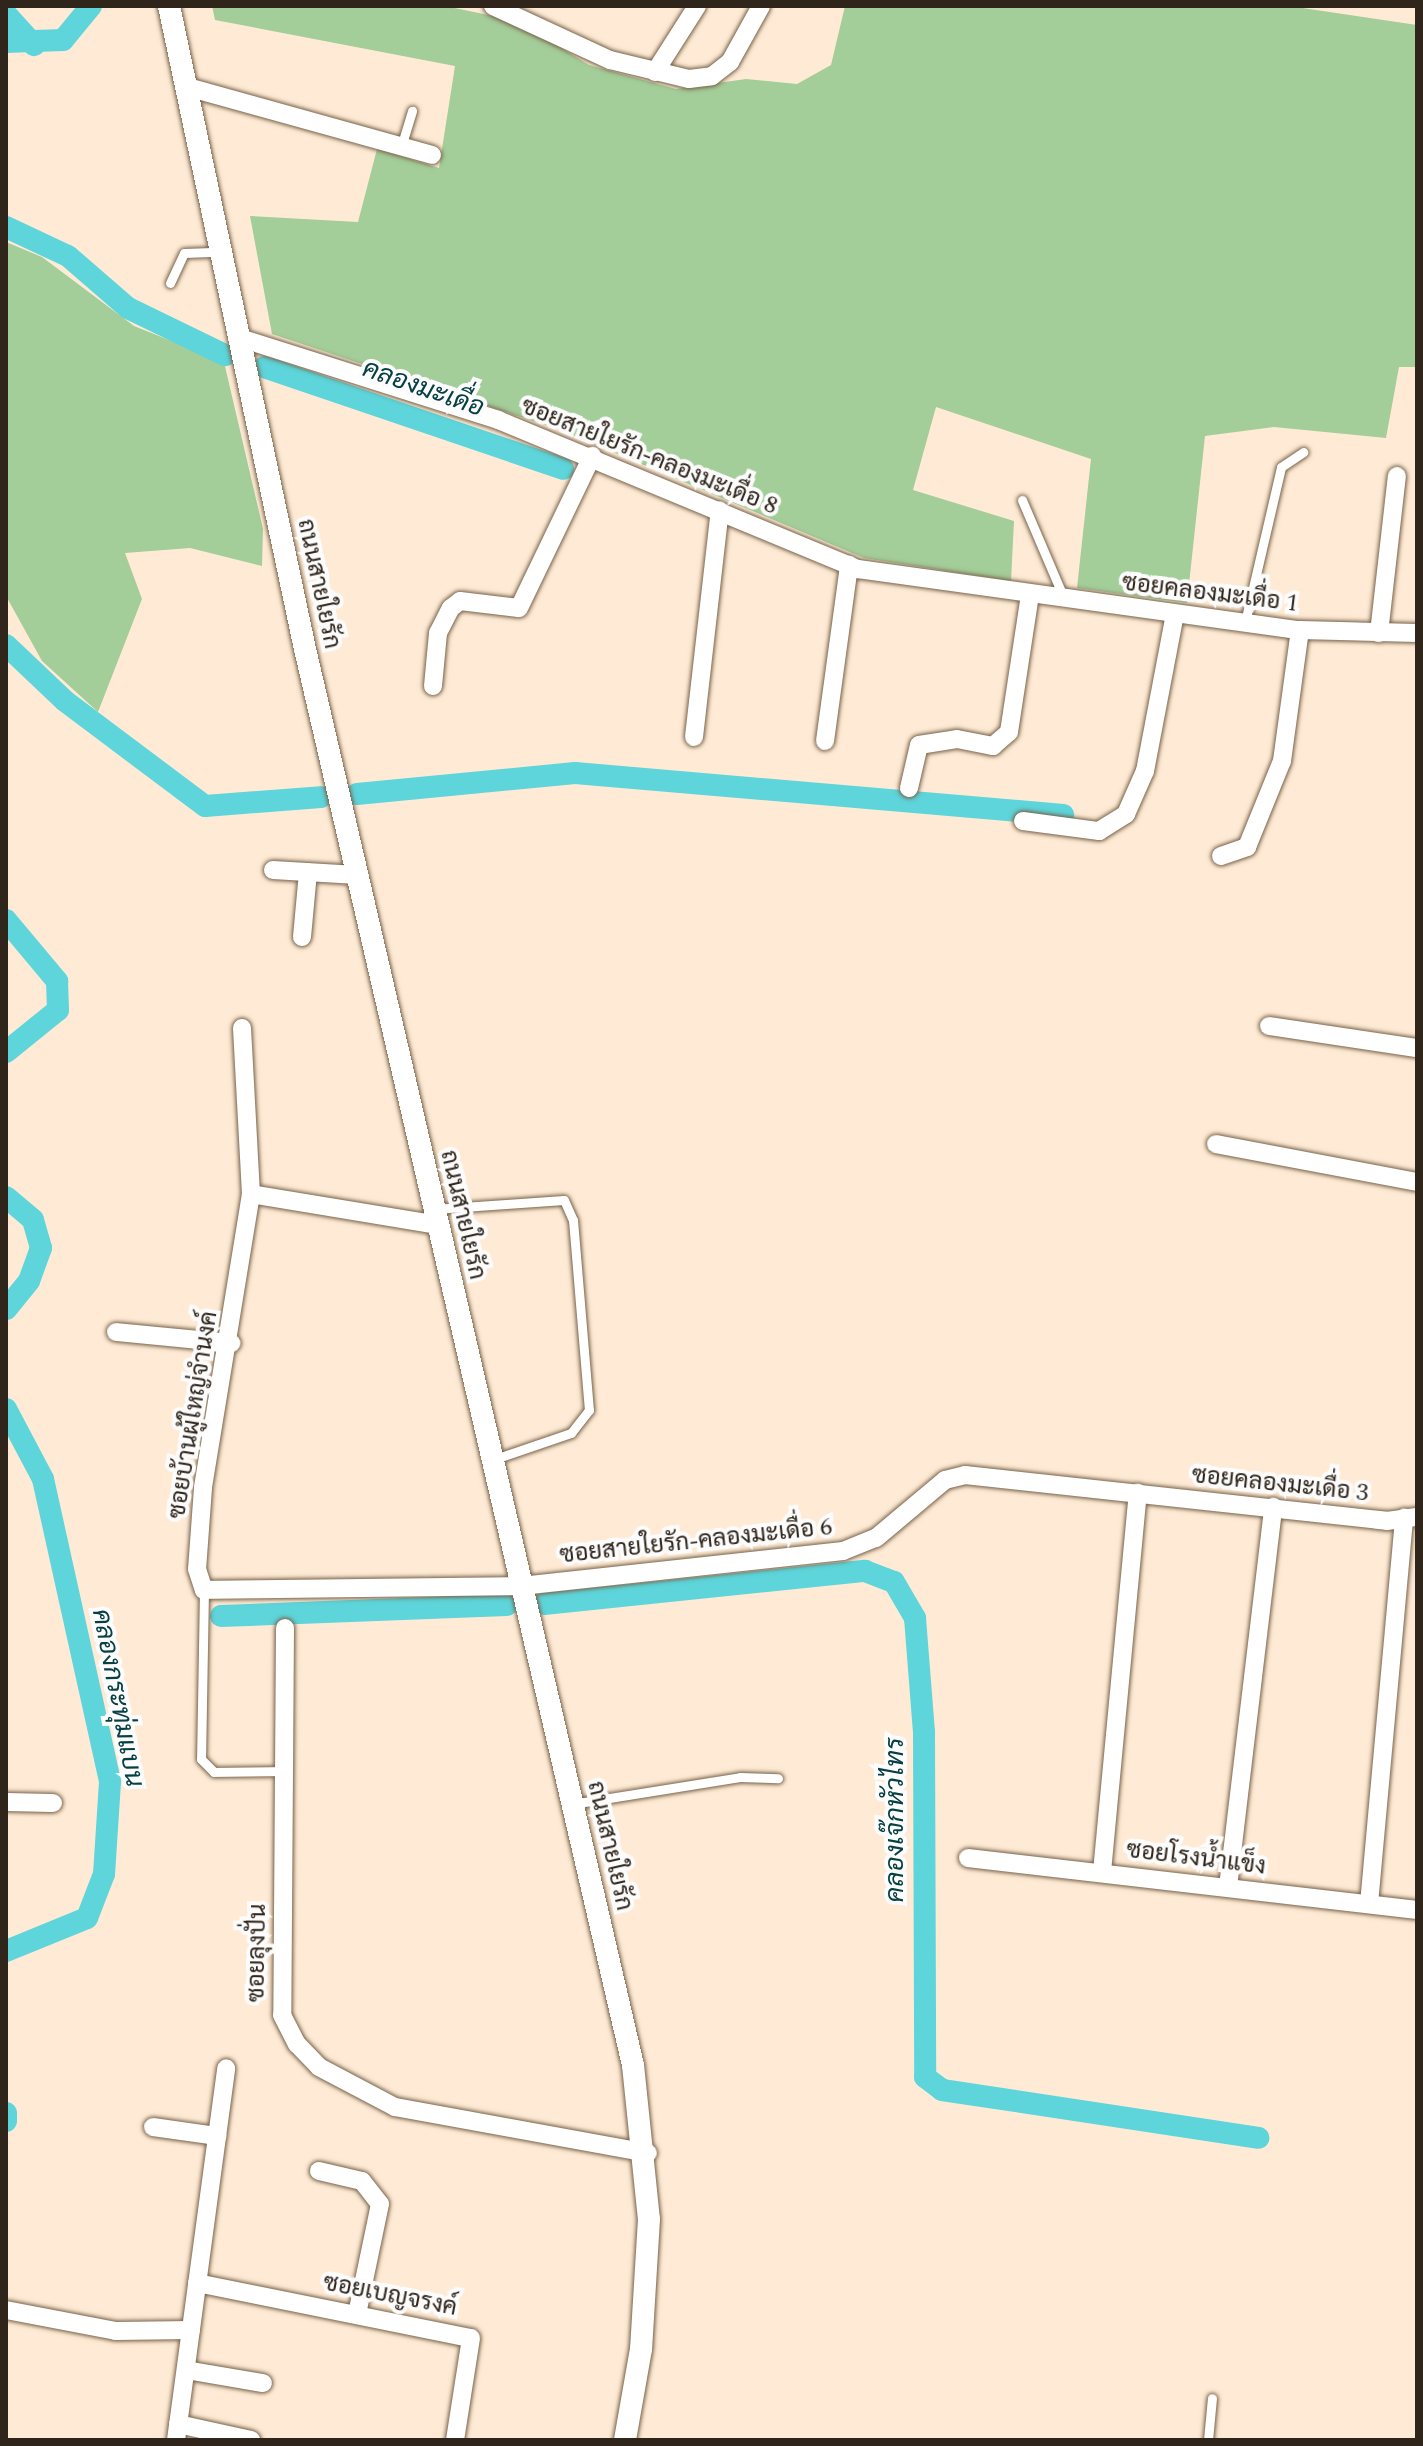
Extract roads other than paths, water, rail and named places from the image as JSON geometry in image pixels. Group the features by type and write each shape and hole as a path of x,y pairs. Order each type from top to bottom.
{"street":[{"name":"ถนนสายใยรัก","path":"169,6 191,88 240,338 357,875 572,1804 648,2153 647,2288 625,2440"},
{"path":"493,6 610,60 655,72 712,76 730,62 761,6"},
{"path":"655,72 684,37 697,6"},
{"path":"191,88 432,155"},
{"name":"ซอยสายใยรัก-คลองมะเดื่อ 8","path":"240,338 592,456 849,565 998,591"},
{"path":"433,686 438,633 451,608 460,601 519,608 592,456"},
{"path":"1379,633 1397,476"},
{"path":"694,737 720,510"},
{"path":"825,741 849,565"},
{"name":"ซอยคลองมะเดื่อ 1","path":"998,591 1300,630 1417,633"},
{"path":"909,788 919,745 957,739 993,746 1009,732 1030,595"},
{"path":"1023,821 1099,831 1126,814 1145,771 1175,614"},
{"path":"1221,856 1247,847 1282,761 1300,630"},
{"path":"273,870 357,875"},
{"path":"302,937 308,872"},
{"path":"1269,1026 1417,1048"},
{"name":"ซอยบ้านผู้ใหญ่จำนงค์","path":"204,1590 197,1569 203,1488 231,1343 251,1194 242,1028"},
{"path":"1216,1144 1417,1182"},
{"path":"251,1194 436,1217"},
{"path":"116,1332 231,1343"},
{"name":"ซอยสายใยรัก-คลองมะเดื่อ 6","path":"521,1586 843,1551 876,1538 945,1480 965,1475 1138,1493"},
{"path":"1102,1872 1138,1493"},
{"name":"ซอยคลองมะเดื่อ 3","path":"1138,1493 1410,1517"},
{"path":"1228,1887 1273,1507"},
{"path":"1369,1904 1410,1517"},
{"path":"204,1590 521,1586"},
{"name":"ซอยลุงปั่น","path":"285,1628 282,2015 319,2067 395,2107 648,2153"},
{"path":"6,1802 53,1803"},
{"name":"ซอยโรงน้ำแข็ง","path":"968,1858 1417,1910"},
{"path":"226,2068 177,2432 251,2440"},
{"path":"153,2127 217,2136"},
{"path":"319,2171 362,2181 380,2204 357,2314"},
{"name":"ซอยเบญจรงค์","path":"197,2283 471,2338 455,2440"},
{"path":"6,2310 116,2331 191,2330"},
{"path":"186,2370 263,2383"}],"lane":[{"path":"401,147 412,111"},
{"path":"170,283 184,253 223,252"},
{"path":"1245,622 1281,467 1303,452"},
{"path":"1022,500 1064,599"},
{"path":"436,1217 564,1200 573,1220 589,1410 571,1433 492,1460"},
{"path":"204,1590 205,1769 284,1771"},
{"path":"572,1804 740,1777 778,1778"},
{"path":"1208,2440 1212,2398"}],"waterway":[{"name":"คลองกระทุ่มแบน","path":"6,42 63,40 91,6"},
{"path":"6,14 34,45"},
{"name":"คลองมะเดื่อ","path":"6,227 68,256 128,308 225,355"},
{"name":"คลองมะเดื่อ","path":"264,367 563,469"},
{"path":"6,645 65,701 205,806 321,797"},
{"path":"357,794 575,773 1063,815"},
{"name":"คลองกระทุ่มแบน","path":"6,920 57,981 58,1010 6,1052"},
{"name":"คลองกระทุ่มแบน","path":"6,1197 33,1220 41,1248 29,1281 6,1309"},
{"name":"คลองกระทุ่มแบน","path":"6,1409 43,1479 110,1782 104,1874 87,1918 6,1951"},
{"name":"คลองเจ๊กหัวไทร","path":"544,1604 865,1571 894,1582 915,1618 924,1732 925,2077 942,2090 1258,2138"},
{"name":"คลองเจ๊กหัวไทร","path":"221,1616 507,1605"},
{"name":"คลองกระทุ่มแบน","path":"6,2113 6,2121"}]}
